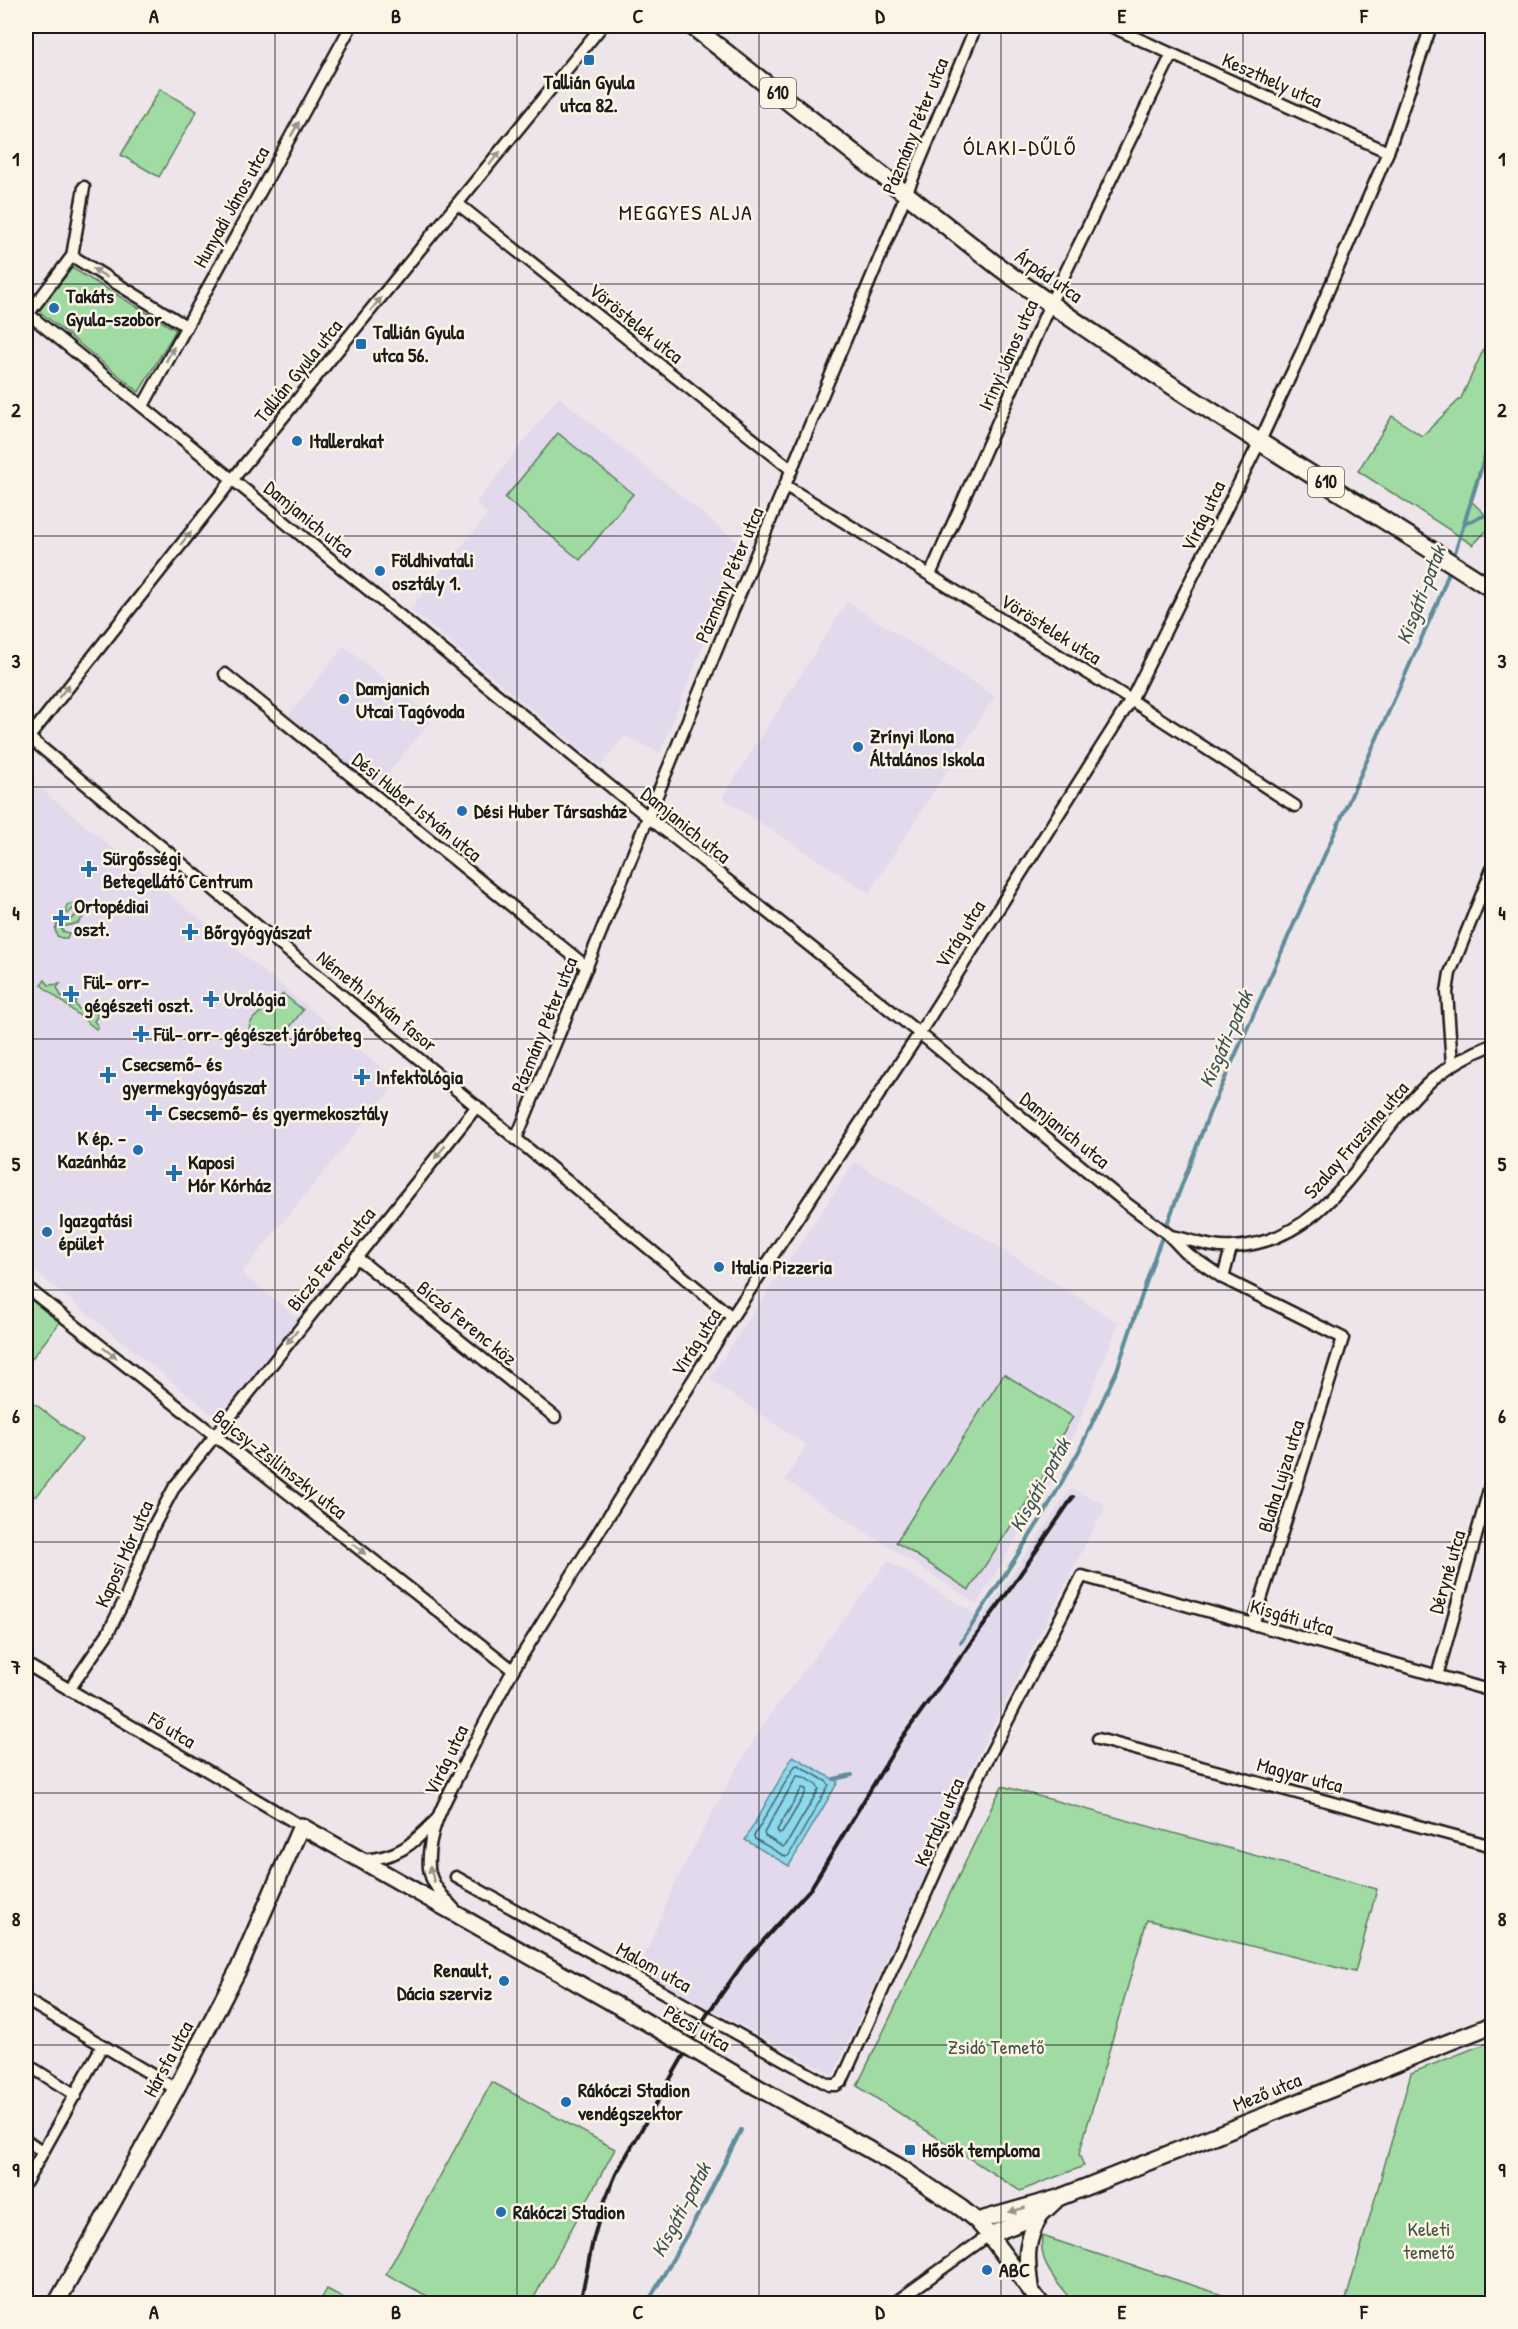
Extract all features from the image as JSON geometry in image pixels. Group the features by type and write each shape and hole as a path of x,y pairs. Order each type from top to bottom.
{"main road":[{"name":"Árpád utca","path":"692,26 906,195 1050,304 1492,589"}],"street":[{"name":"Hunyadi János utca","path":"143,406 351,26"},
{"name":"Tallián Gyula utca","path":"26,738 232,480 602,26"},
{"name":"Pázmány Péter utca","path":"516,1139 976,26"},
{"name":"Keszthely utca","path":"1110,26 1135,31 1172,54 1388,152"},
{"name":"Virág utca","path":"463,1919 433,1881 429,1869 430,1848 437,1819 490,1711 513,1670 732,1317 918,1034 1131,700 1260,441 1303,349 1388,152 1431,26"},
{"name":"Irinyi János utca","path":"930,575 1050,304 1172,54"},
{"path":"26,314 72,256 84,187"},
{"name":"Vöröstelek utca","path":"458,204 792,470"},
{"path":"72,256 186,326"},
{"name":"Damjanich utca","path":"26,314 143,406 1126,1203 1158,1226 1185,1252 1223,1278 1343,1338"},
{"name":"Vöröstelek utca","path":"786,486 1131,700 1294,806"},
{"name":"Dési Huber István utca","path":"225,674 587,968"},
{"name":"Németh István fasor","path":"26,738 732,1317"},
{"path":"1452,1065 1448,992 1450,973 1492,869"},
{"name":"Szalay Fruzsina utca","path":"1169,1235 1231,1248 1277,1238 1298,1228 1317,1214 1340,1190 1434,1078 1452,1065 1492,1045"},
{"name":"Biczó Ferenc utca","path":"214,1435 477,1106"},
{"path":"1223,1278 1231,1248"},
{"name":"Biczó Ferenc köz","path":"356,1257 555,1418"},
{"name":"Bajcsy-Zsilinszky utca","path":"26,1287 513,1670"},
{"name":"Blaha Lujza utca","path":"1253,1624 1343,1338"},
{"name":"Kaposi Mór utca","path":"69,1690 108,1633 126,1597 152,1528 175,1486 214,1435"},
{"name":"Déryné utca","path":"1437,1676 1492,1479"},
{"name":"Kisgáti utca","path":"1082,1576 1492,1691"},
{"name":"Kertalja utca","path":"836,2085 842,2080 976,1782 1082,1576"},
{"name":"Fő utca","path":"26,1664 301,1826"},
{"name":"Magyar utca","path":"1098,1738 1492,1846"},
{"name":"Virág utca","path":"359,1860 382,1858 401,1851 418,1839 437,1819"},
{"name":"Pécsi utca","path":"301,1826 898,2166 977,2221 1041,2304"},
{"name":"Hársfa utca","path":"56,2304 176,2089 239,1968 301,1826"},
{"name":"Malom utca","path":"456,1877 829,2085 836,2085"},
{"path":"26,2000 176,2089"},
{"name":"Mező utca","path":"977,2221 1058,2198 1492,2025"},
{"path":"26,2182 102,2046"},
{"path":"26,2064 76,2095"},
{"path":"26,2140 43,2152"},
{"path":"893,2304 989,2235 1040,2215 1058,2198"},
{"path":"1031,2289 1026,2258 1028,2243 1040,2215"},
{"path":"26,2299 33,2304"}],"shaded area":[{"path":"559,397 743,546 660,753 624,736 601,766 410,609 488,514 476,503"},
{"name":"Zrínyi Ilona Általános Iskola","path":"847,602 995,696 869,893 722,798"},
{"path":"344,646 433,718 374,791 286,719"},
{"name":"Kaposi Mór Kórház","path":"26,777 398,1081 242,1273 299,1319 218,1419 26,1264"},
{"path":"855,1162 976,1233 1119,1323 1065,1457 977,1604 785,1480 806,1445 709,1379"},
{"path":"1071,1488 1106,1505 965,1780 958,1807 833,2075 639,1970 674,1885 730,1779 769,1716 888,1561 982,1618"}],"green space":[{"path":"160,89 197,111 159,177 121,155"},
{"path":"72,268 176,330 139,392 39,311"},
{"path":"1492,331 1492,429 1470,500 1492,521 1492,525 1473,545 1358,471 1392,416 1422,436 1461,398"},
{"path":"558,433 633,494 580,560 505,498"},
{"path":"73,903 82,907 84,916 78,923 62,927 62,931 69,933 67,938 62,938 57,936 55,929 58,922 68,921 75,916 76,911 73,909 68,914 65,911 67,905"},
{"path":"45,980 49,985 60,984 57,987 61,996 78,998 75,1003 81,1011 89,1014 96,1013 98,1015 94,1021 98,1026 96,1029 41,985"},
{"path":"283,994 303,1010 277,1044 261,1043 250,1032 251,1022 256,1015"},
{"path":"26,1287 64,1317 26,1366"},
{"path":"1004,1374 1073,1417 1051,1452 1057,1456 969,1590 896,1542"},
{"path":"26,1397 82,1440 36,1497 26,1489"},
{"name":"Zsidó Temető","path":"1002,1786 1377,1889 1355,1972 1147,1920 1079,2154 1084,2166 1020,2191 857,2086"},
{"name":"Keleti temető","path":"1492,2041 1492,2303 1345,2303 1411,2073"},
{"name":"Rákóczi Stadion","path":"492,2082 615,2149 531,2303 440,2303 386,2274"},
{"path":"1042,2236 1244,2302 1244,2304 1073,2303 1046,2264 1043,2256"},
{"path":"327,2289 353,2303 319,2303"}],"water":[{"path":"793,1756 838,1782 789,1866 745,1840"}],"waterway":[{"name":"Kisgáti-patak","path":"1453,559 1492,434"},
{"path":"1465,523 1489,514 1492,517"},
{"name":"Kisgáti-patak","path":"961,1642 1044,1514 1079,1451 1117,1370 1156,1253 1209,1114 1439,599 1450,569"},
{"path":"834,1779 852,1775"},
{"name":"Kisgáti-patak","path":"647,2304 703,2206 741,2130"}],"railway":[{"path":"580,2304 593,2240 603,2205 616,2174 706,2016 744,1962 811,1888 901,1739 1008,1592 1073,1497"}],"place":[{"name":"Tallián Gyula utca 82.","path":"589,60"},
{"name":"Takáts Gyula-szobor","path":"54,308"},
{"name":"Tallián Gyula utca 56.","path":"361,344"},
{"name":"Itallerakat","path":"297,441"},
{"name":"Földhivatali osztály 1.","path":"380,571"},
{"name":"Damjanich Utcai Tagóvoda","path":"344,699"},
{"name":"Zrínyi Ilona Általános Iskola","path":"858,747"},
{"name":"Dési Huber Társasház","path":"462,811"},
{"name":"Sürgősségi Betegellátó Centrum","path":"89,869"},
{"name":"Ortopédiai oszt.","path":"61,918"},
{"name":"Bőrgyógyászat","path":"190,932"},
{"name":"Fül- orr- gégészeti oszt.","path":"71,994"},
{"name":"Urológia","path":"211,999"},
{"name":"Fül- orr- gégészet járóbeteg","path":"141,1034"},
{"name":"Csecsemő- és gyermekgyógyászat","path":"108,1075"},
{"name":"Infektológia","path":"362,1077"},
{"name":"Csecsemő- és gyermekosztály","path":"154,1113"},
{"name":"K ép. - Kazánház","path":"138,1150"},
{"name":"Kaposi Mór Kórház","path":"174,1173"},
{"name":"Igazgatási épület","path":"47,1232"},
{"name":"Italia Pizzeria","path":"719,1267"},
{"name":"Renault, Dácia szerviz","path":"504,1981"},
{"name":"Rákóczi Stadion vendégszektor","path":"566,2102"},
{"name":"Hősök temploma","path":"910,2150"},
{"name":"Rákóczi Stadion","path":"501,2212"},
{"name":"ABC","path":"987,2270"}],"district":[{"name":"ÓLAKI-DŰLŐ","path":"1020,147"},
{"name":"MEGGYES ALJA","path":"686,212"}]}
